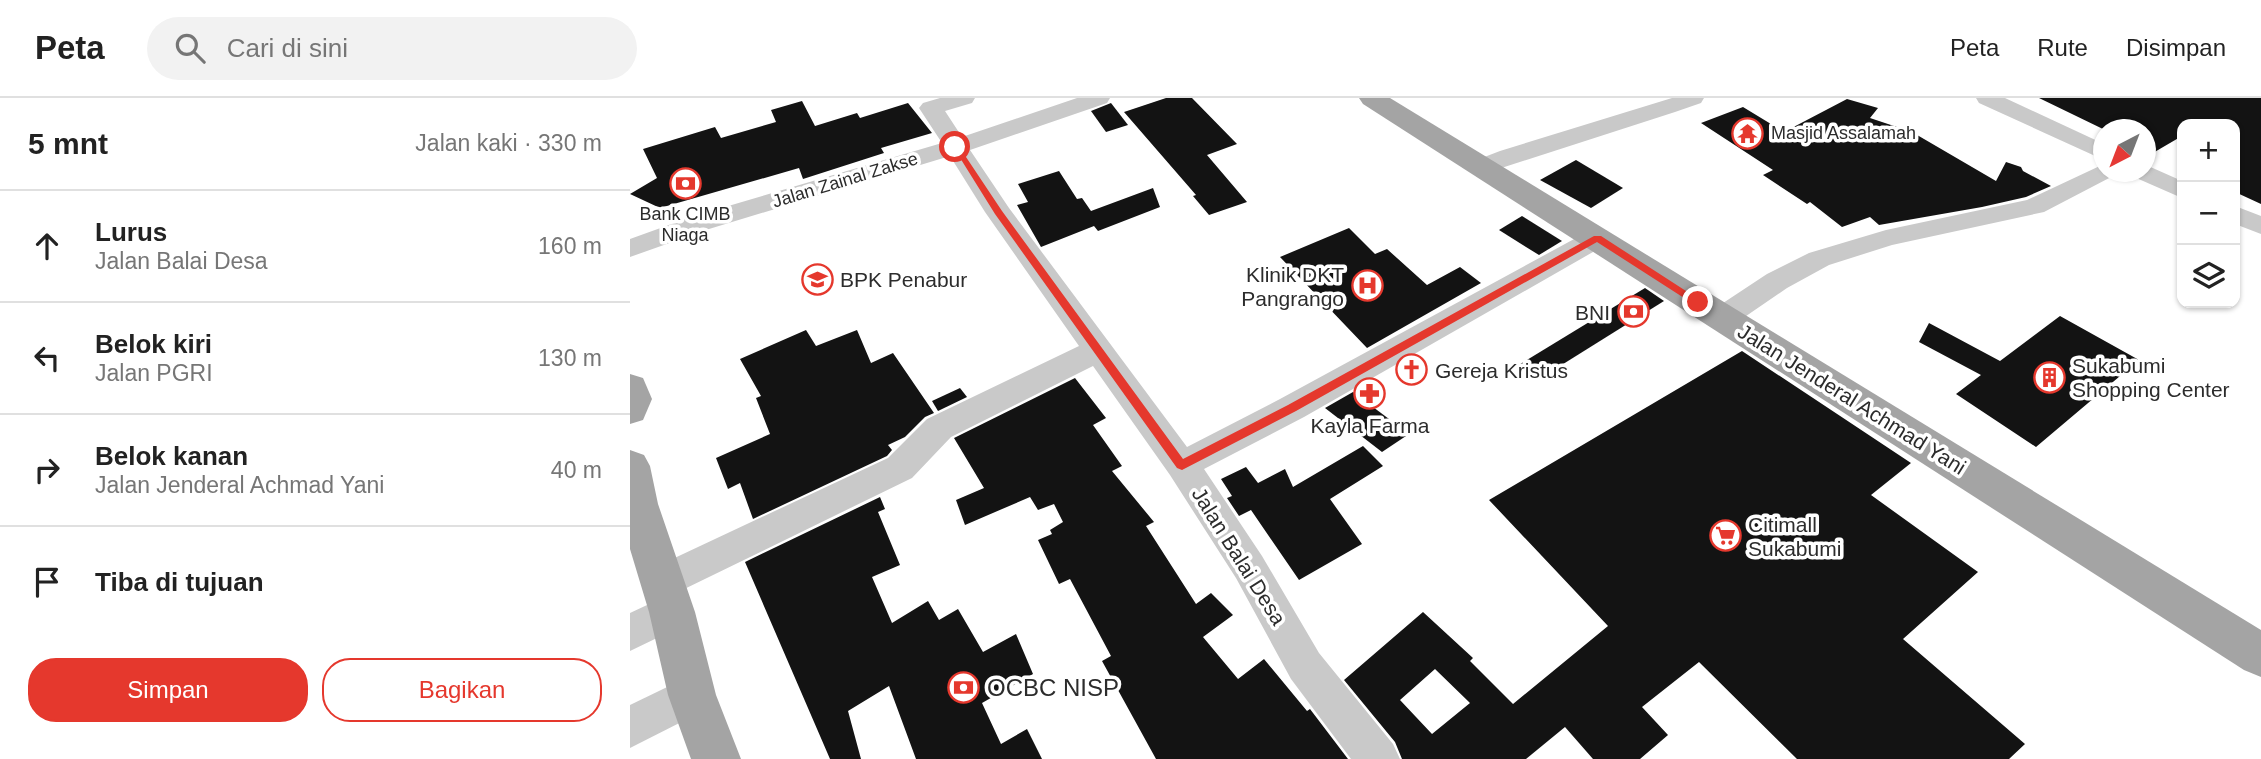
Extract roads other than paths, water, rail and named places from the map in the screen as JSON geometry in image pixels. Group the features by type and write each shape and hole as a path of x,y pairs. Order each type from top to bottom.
{"main road":[{"name":"Jalan Jenderal Achmad Yani","path":"1373,98 2261,655"},
{"path":"630,387 634,399 630,410"},
{"path":"632,492 667,597 692,695 716,759"}],"street":[{"name":"Jalan Balai Desa","path":"964,98 932,108 955,147 998,212 1182,465 1249,568 1305,666 1378,759"},
{"name":"Jalan Zainal Zakse","path":"630,248 700,223 955,147 1098,98"},
{"path":"1483,166 1553,140 1662,110 1693,98"},
{"path":"1987,98 2093,148"},
{"path":"1722,318 1777,281 1819,259 1886,238 2035,206 2093,177"},
{"path":"2156,178 2177,188"},
{"path":"2240,216 2261,226"},
{"path":"630,228 700,223"},
{"path":"630,270 662,245 700,223"},
{"path":"1182,465 1292,408 1597,238"},
{"path":"630,633 667,597 900,468 939,428 1098,350"},
{"path":"630,727 692,695"}],"place":[{"name":"Masjid Assalamah","path":"1748,133"},
{"name":"Bank CIMB Niaga","path":"685,183"},
{"name":"BPK Penabur","path":"817,279"},
{"name":"Klinik DKT Pangrango","path":"1367,286"},
{"name":"BNI","path":"1633,312"},
{"name":"Gereja Kristus","path":"1412,370"},
{"name":"Sukabumi Shopping Center","path":"2049,377"},
{"name":"Kayla Farma","path":"1370,393"},
{"name":"Citimall Sukabumi","path":"1725,536"},
{"name":"OCBC NISP","path":"964,687"}]}
